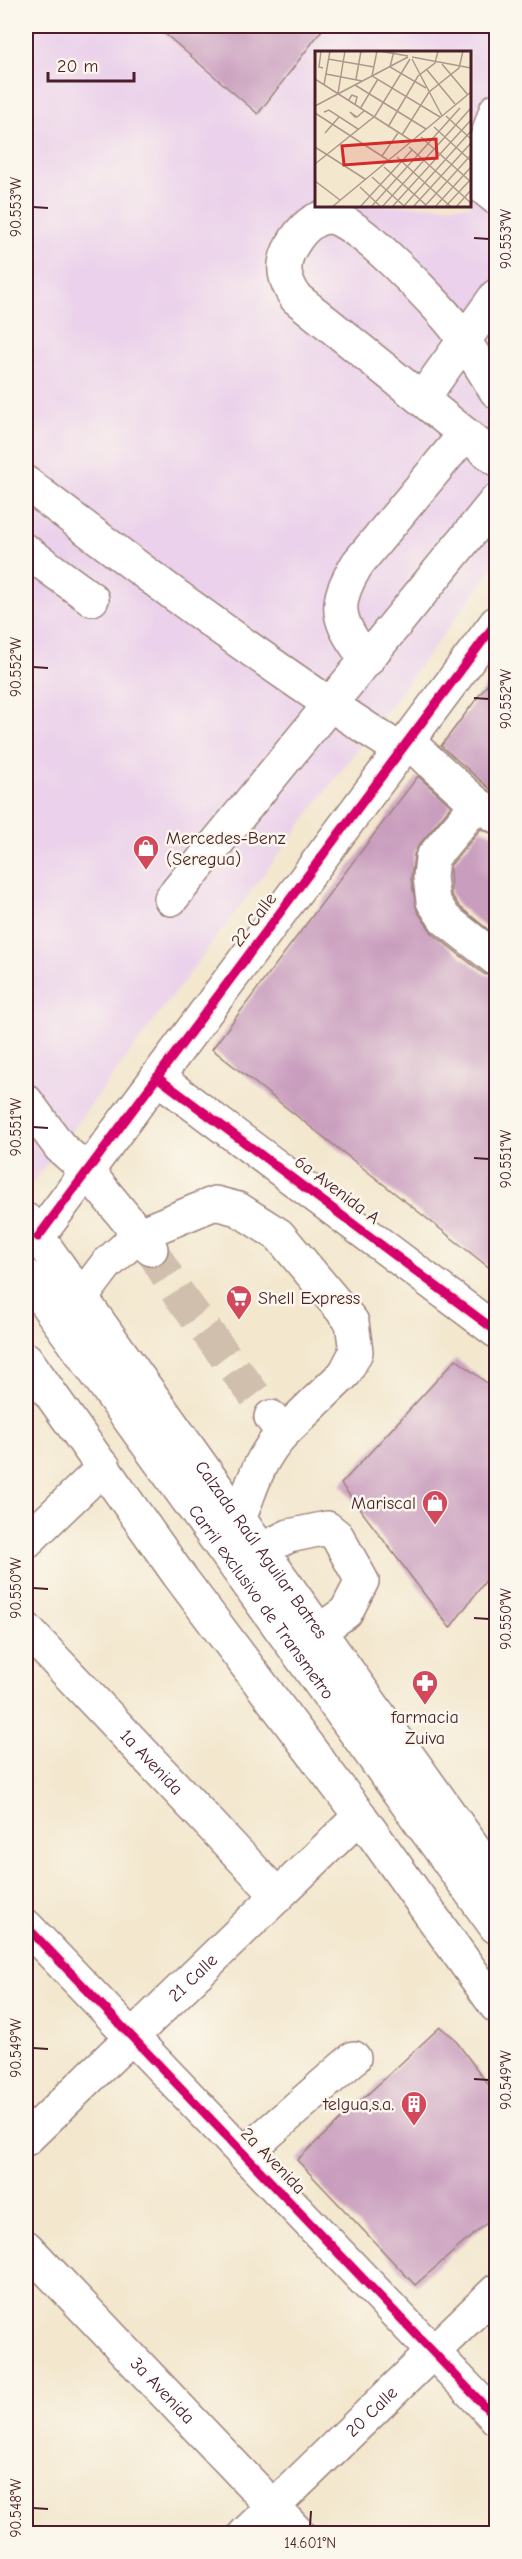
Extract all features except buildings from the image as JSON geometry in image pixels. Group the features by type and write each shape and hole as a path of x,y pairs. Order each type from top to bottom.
{"main road":[{"path":"480,185 496,110"},
{"path":"496,391 453,326 366,236 343,220 329,217 314,221 301,232 290,249 284,265 286,283 296,298 496,459"},
{"path":"422,399 496,296"},
{"path":"367,660 346,629 341,613 340,599 344,585 358,563 465,434"},
{"path":"26,483 330,705 405,746 487,810 432,858 430,877 433,901 445,919 496,959"},
{"path":"171,900 496,501"},
{"path":"26,551 92,599"},
{"name":"22 Calle","path":"32,1229 87,1171 496,623"},
{"name":"6a Avenida A","path":"158,1077 496,1331"},
{"path":"26,1101 60,1147 87,1171 146,1241"},
{"path":"81,1298 106,1265 215,1203 238,1209 279,1235 352,1322 356,1352 345,1373 277,1425 239,1520"},
{"name":"Calzada Raúl Aguilar Batres","path":"32,1229 496,1879"},
{"name":"Carril exclusivo de Transmetro","path":"26,1276 496,1927"},
{"path":"30,1372 104,1467 178,1574 360,1816 496,2006"},
{"path":"26,1542 104,1467"},
{"path":"262,1549 289,1536 327,1528 337,1536 362,1581 345,1612 319,1631"},
{"name":"1a Avenida","path":"26,1629 278,1896"},
{"name":"21 Calle","path":"26,2139 360,1816"},
{"name":"2a Avenida","path":"26,1926 496,2418"},
{"path":"244,2154 354,2058"},
{"name":"3a Avenida","path":"26,2247 299,2534"},
{"name":"20 Calle","path":"245,2534 496,2291"}],"shaded area":[{"name":"Mercedes-Benz (Seregua)","path":"26,26 156,26 258,114 325,26 496,26 496,564 31,1185 26,1177"}],"tunnel":[{"path":"151,1249 177,1292 271,1417"}],"cycle path":[{"path":"38,1237 496,623"},
{"path":"157,1077 496,1331"},
{"path":"26,1926 496,2418"}],"place":[{"name":"Mercedes-Benz (Seregua)","path":"146,871"},
{"name":"Shell Express","path":"239,1321"},
{"name":"Mariscal","path":"435,1526"},
{"name":"farmacia Zuiva","path":"425,1706"},
{"name":"telgua,s.a.","path":"414,2127"}]}
